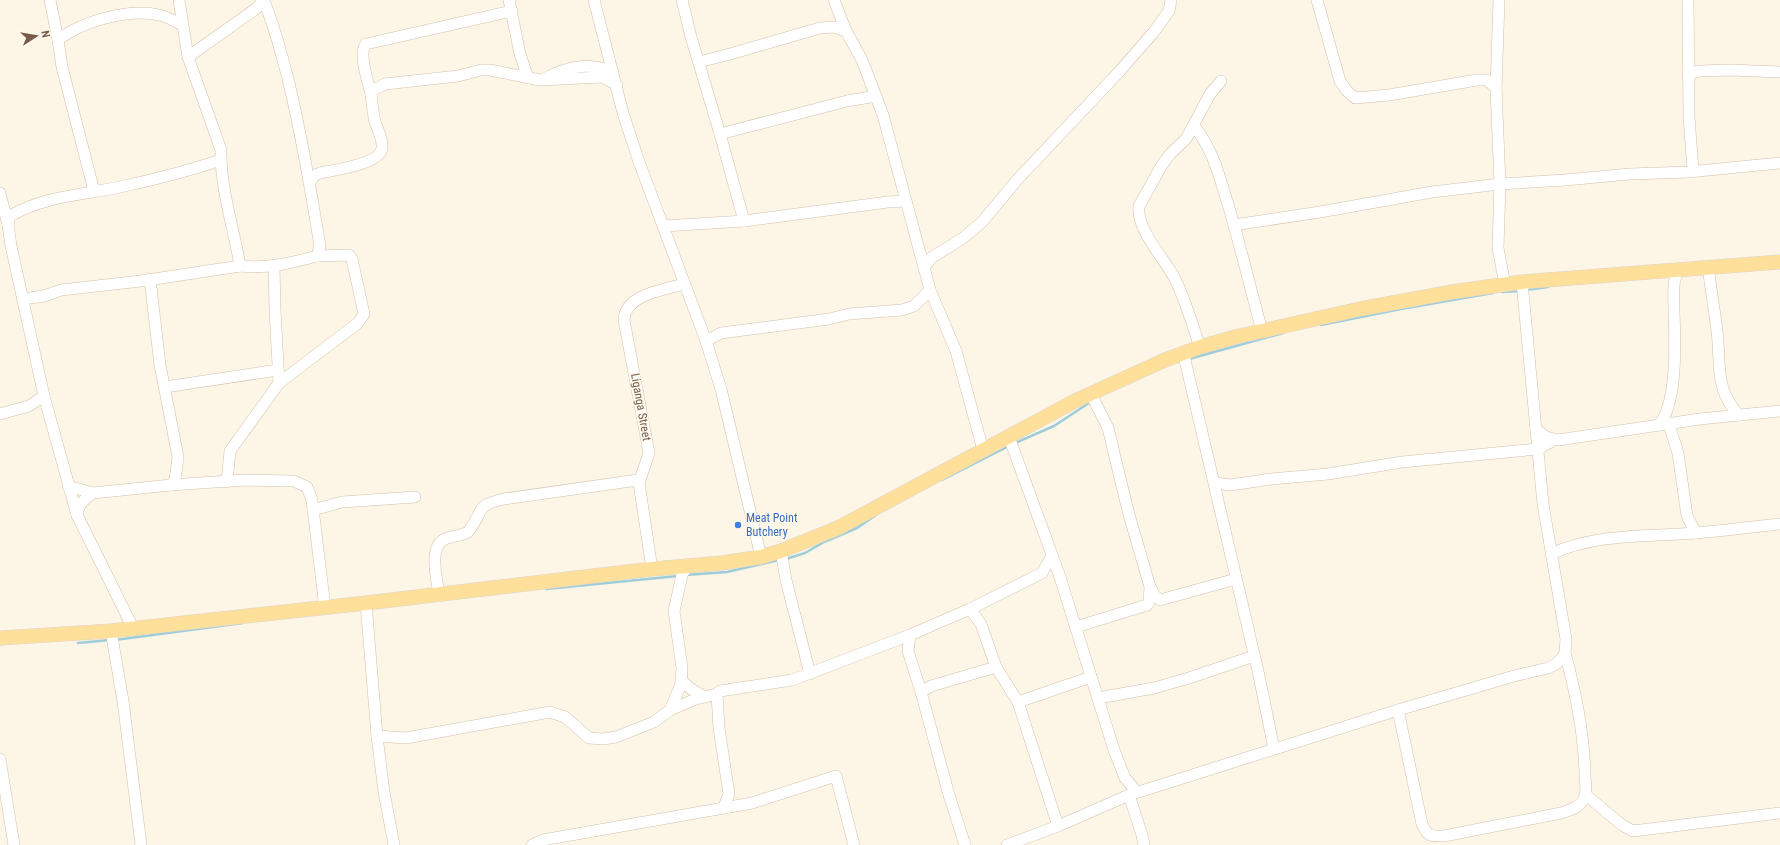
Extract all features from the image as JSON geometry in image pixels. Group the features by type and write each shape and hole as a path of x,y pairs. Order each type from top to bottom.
{"main road":[{"path":"0,638 111,631 325,608 761,557 781,551 838,528 983,450 1119,380 1200,347 1262,331 1360,309 1452,292 1522,282 1780,262"}],"street":[{"path":"50,0 62,67 94,191"},
{"path":"179,0 188,56 204,106 214,127 221,150 221,160 240,266"},
{"path":"188,56 257,8 264,0 276,32 297,114 320,246 317,256"},
{"path":"509,0 520,54 528,78"},
{"path":"594,0 623,113 638,160 664,226 706,341 722,390 761,557"},
{"path":"682,0 691,37 744,220"},
{"path":"834,0 846,31 862,60 876,96 930,290 956,351 983,450"},
{"path":"924,267 931,258 963,238 982,222 1017,180 1118,73 1153,33 1169,10 1171,0"},
{"path":"1317,0 1340,81 1346,90 1355,98 1382,96 1477,80 1486,80 1496,88"},
{"path":"1499,0 1496,88 1500,184 1498,248 1504,285"},
{"path":"1688,0 1689,117 1693,170"},
{"path":"310,182 315,175 320,173 371,161 379,156 383,150 375,121 371,94 362,54 363,47 366,44 512,11"},
{"path":"58,40 79,28 127,14 158,15 182,25"},
{"path":"699,62 820,28 834,27 846,31"},
{"path":"540,80 558,72 586,65 603,67 613,72"},
{"path":"371,94 373,90 384,84 458,76 481,70 503,71 540,80 594,77 602,78 617,85"},
{"path":"1688,78 1693,72 1700,71 1730,70 1780,72"},
{"path":"1200,347 1174,278 1142,224 1138,212 1139,206 1162,165 1170,154 1186,139 1210,94 1221,81"},
{"path":"720,134 847,101 876,96"},
{"path":"1194,126 1212,152 1234,225 1262,331"},
{"path":"8,225 10,216 21,209 71,194 138,183 221,160"},
{"path":"1234,225 1320,212 1432,192 1500,184 1630,174 1688,172 1693,170 1780,163"},
{"path":"0,193 44,396 76,515 133,628"},
{"path":"664,226 744,220 906,201"},
{"path":"23,299 44,296 61,290 150,280 240,266 256,268 274,266 317,256 349,255 352,259 364,314 358,323 279,383 230,451 227,482"},
{"path":"274,266 279,383"},
{"path":"1712,267 1709,273 1717,331 1719,368 1724,395 1727,402 1739,415"},
{"path":"1678,271 1675,275 1674,291 1674,372 1664,424 1678,453 1687,516 1696,533"},
{"path":"150,280 160,365 178,457 175,480 171,485"},
{"path":"1398,710 1422,824 1427,834 1432,836 1444,836 1561,813 1580,804 1586,795 1582,731 1574,687 1565,653 1566,639 1543,504 1522,282"},
{"name":"Liganga Street","path":"652,569 639,483 649,453 624,320 624,313 628,307 640,298 684,284"},
{"path":"706,341 720,333 829,319 855,313 902,310 914,306 930,290"},
{"path":"27,316 36,303 44,296"},
{"path":"1185,352 1185,360 1215,484 1274,749"},
{"path":"165,387 278,370"},
{"path":"1091,394 1108,428 1128,511 1154,602"},
{"path":"1715,418 1722,406 1724,395"},
{"path":"0,414 29,406 44,396"},
{"path":"29,406 40,410 49,416"},
{"path":"1215,484 1231,485 1271,479 1328,474 1402,462 1538,449 1554,440 1664,424 1780,411"},
{"path":"1536,429 1546,437 1554,440"},
{"path":"1009,437 1059,574 1114,750 1133,794 1144,845"},
{"path":"439,594 435,548 442,540 468,532 482,507 488,503 504,499 638,480"},
{"path":"68,486 93,493 171,485 227,482 294,481 307,487 311,494 325,608"},
{"path":"76,515 78,508 85,499 93,493"},
{"path":"313,510 342,502 415,497"},
{"path":"1551,554 1566,547 1587,541 1696,533 1780,524"},
{"path":"781,551 786,580 810,674"},
{"path":"1042,573 1052,556"},
{"path":"670,710 675,700 681,680 682,668 674,611 682,575 687,566"},
{"path":"377,736 406,738 550,712 565,716 589,738 602,739 616,737 654,722 670,710 726,690 792,680 810,674 910,635 970,609 1042,573 1059,574"},
{"path":"1076,627 1236,578"},
{"path":"366,603 377,736 384,792 394,845"},
{"path":"970,609 981,624 996,667 1018,702 1058,826"},
{"path":"111,631 123,702 141,845"},
{"path":"910,635 908,651 921,692 948,795 965,845"},
{"path":"1008,845 1058,826 1133,794 1398,710 1514,676 1548,668 1556,664 1565,653"},
{"path":"1098,698 1154,688 1254,656"},
{"path":"921,692 931,686 996,667"},
{"path":"1018,702 1091,677"},
{"path":"681,680 691,689 705,697"},
{"path":"717,694 719,728 729,794 724,808"},
{"path":"0,759 14,845"},
{"path":"532,845 543,840 752,802 836,776 854,845"},
{"path":"1586,795 1622,825 1632,831 1780,813"}],"waterway":[{"path":"1526,290 1548,287"},
{"path":"1502,292 1521,291"},
{"path":"1321,325 1493,293"},
{"path":"1189,359 1283,333"},
{"path":"1015,443 1054,426 1092,401"},
{"path":"942,480 1009,446"},
{"path":"786,559 805,553 824,542 857,528 876,515"},
{"path":"685,575 727,572 779,560"},
{"path":"546,589 678,576"},
{"path":"115,640 243,623"},
{"path":"78,643 110,640"}],"place":[{"name":"Meat Point Butchery","path":"738,525"}]}
